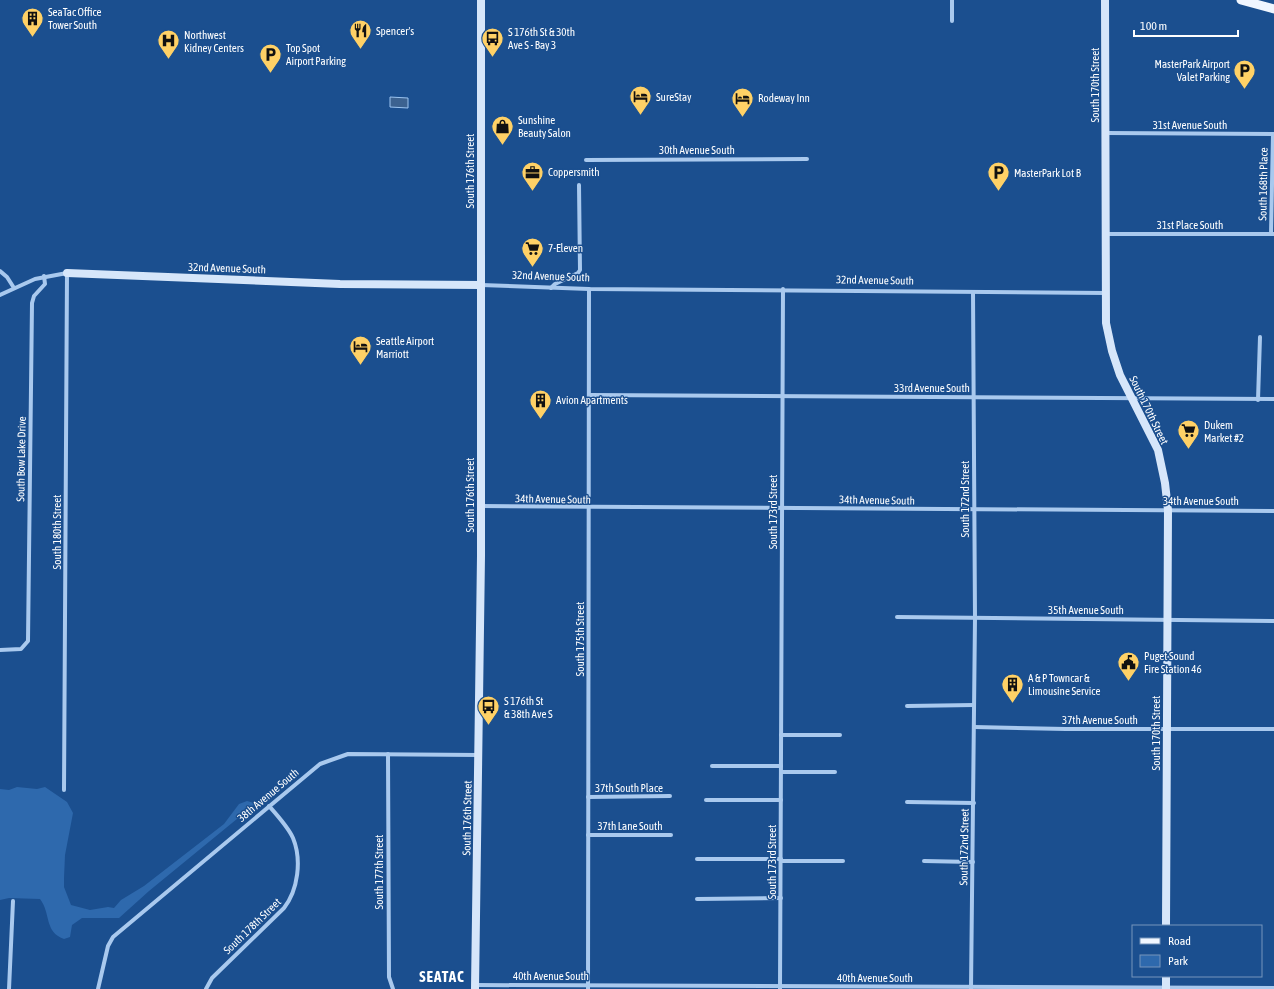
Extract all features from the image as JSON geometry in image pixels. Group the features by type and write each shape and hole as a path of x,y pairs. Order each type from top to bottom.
{"main road":[{"path":"1241,0 1274,9"}],"street":[{"name":"South 176th Street","path":"475,987 481,506 481,0"},
{"path":"952,0 952,21"},
{"name":"South 170th Street","path":"1105,0 1106,323 1112,351 1120,375 1158,450 1165,483 1168,510 1166,925"},
{"name":"31st Avenue South","path":"1106,133 1273,134"},
{"name":"South 168th Place","path":"1273,134 1273,234"},
{"name":"30th Avenue South","path":"586,160 807,159"},
{"path":"551,288 555,284 573,276 580,270 579,185"},
{"name":"31st Place South","path":"1106,234 1273,234"},
{"path":"0,271 7,277 14,288"},
{"name":"32nd Avenue South","path":"0,295 44,276 67,273 340,284 481,285 589,289 783,289 1106,293"},
{"name":"South 180th Street","path":"64,790 67,273"},
{"name":"South Bow Lake Drive","path":"0,650 16,650 25,645 28,641 32,303 34,296 45,284 44,276"},
{"name":"South 175th Street","path":"588,987 589,289"},
{"name":"South 173rd Street","path":"780,988 783,289"},
{"name":"South 172nd Street","path":"971,988 975,618 973,510 975,397 973,292"},
{"path":"1258,400 1260,337"},
{"name":"33rd Avenue South","path":"590,396 1274,399"},
{"name":"34th Avenue South","path":"481,506 589,508 1274,511"},
{"name":"35th Avenue South","path":"897,617 1274,621"},
{"path":"907,706 974,705"},
{"name":"37th Avenue South","path":"974,727 1066,729 1274,729"},
{"path":"781,734 840,736"},
{"name":"38th Avenue South","path":"98,989 108,946 113,936 313,769 333,758 348,754 479,755"},
{"name":"South 177th Street","path":"388,754 389,977 393,989"},
{"path":"712,766 781,766"},
{"path":"781,772 835,772"},
{"name":"37th South Place","path":"588,797 670,796"},
{"path":"706,800 781,800"},
{"path":"907,802 974,803"},
{"name":"South 178th Street","path":"206,989 212,978 284,908 292,898 296,885 297,852 292,837 269,806"},
{"name":"37th Lane South","path":"588,835 671,835"},
{"path":"697,859 843,861"},
{"path":"924,861 973,862"},
{"path":"697,899 781,898"},
{"path":"9,989 14,901"},
{"path":"1166,977 1166,989"},
{"name":"40th Avenue South","path":"475,987 1274,988"}],"green space":[{"path":"17,787 37,789 45,787 67,802 73,813 65,855 64,887 71,905 90,910 108,907 114,908 121,900 144,886 224,824 239,804 247,801 254,803 254,805 149,891 119,918 82,918 72,925 70,937 64,939 53,932 46,910 40,899 9,898 0,900 0,789 9,790"}],"shaded area":[{"path":"390,97 408,98 408,108 390,107"}],"place":[{"name":"SeaTac Office Tower South","path":"32,38"},
{"name":"Spencer's","path":"360,50"},
{"name":"S 176th St & 30th Ave S - Bay 3","path":"492,58"},
{"name":"Northwest Kidney Centers","path":"168,60"},
{"name":"Top Spot Airport Parking","path":"271,74"},
{"name":"MasterPark Airport Valet Parking","path":"1245,90"},
{"name":"SureStay","path":"641,116"},
{"name":"Rodeway Inn","path":"743,118"},
{"name":"Sunshine Beauty Salon","path":"502,146"},
{"name":"Coppersmith","path":"533,192"},
{"name":"MasterPark Lot B","path":"998,192"},
{"name":"7-Eleven","path":"532,268"},
{"name":"Seattle Airport Marriott","path":"361,366"},
{"name":"Avion Apartments","path":"541,420"},
{"name":"Dukem Market #2","path":"1188,450"},
{"name":"Puget Sound Fire Station 46","path":"1129,682"},
{"name":"A & P Towncar & Limousine Service","path":"1013,704"},
{"name":"S 176th St & 38th Ave S","path":"488,726"}],"district":[{"name":"SEATAC","path":"442,976"}]}
